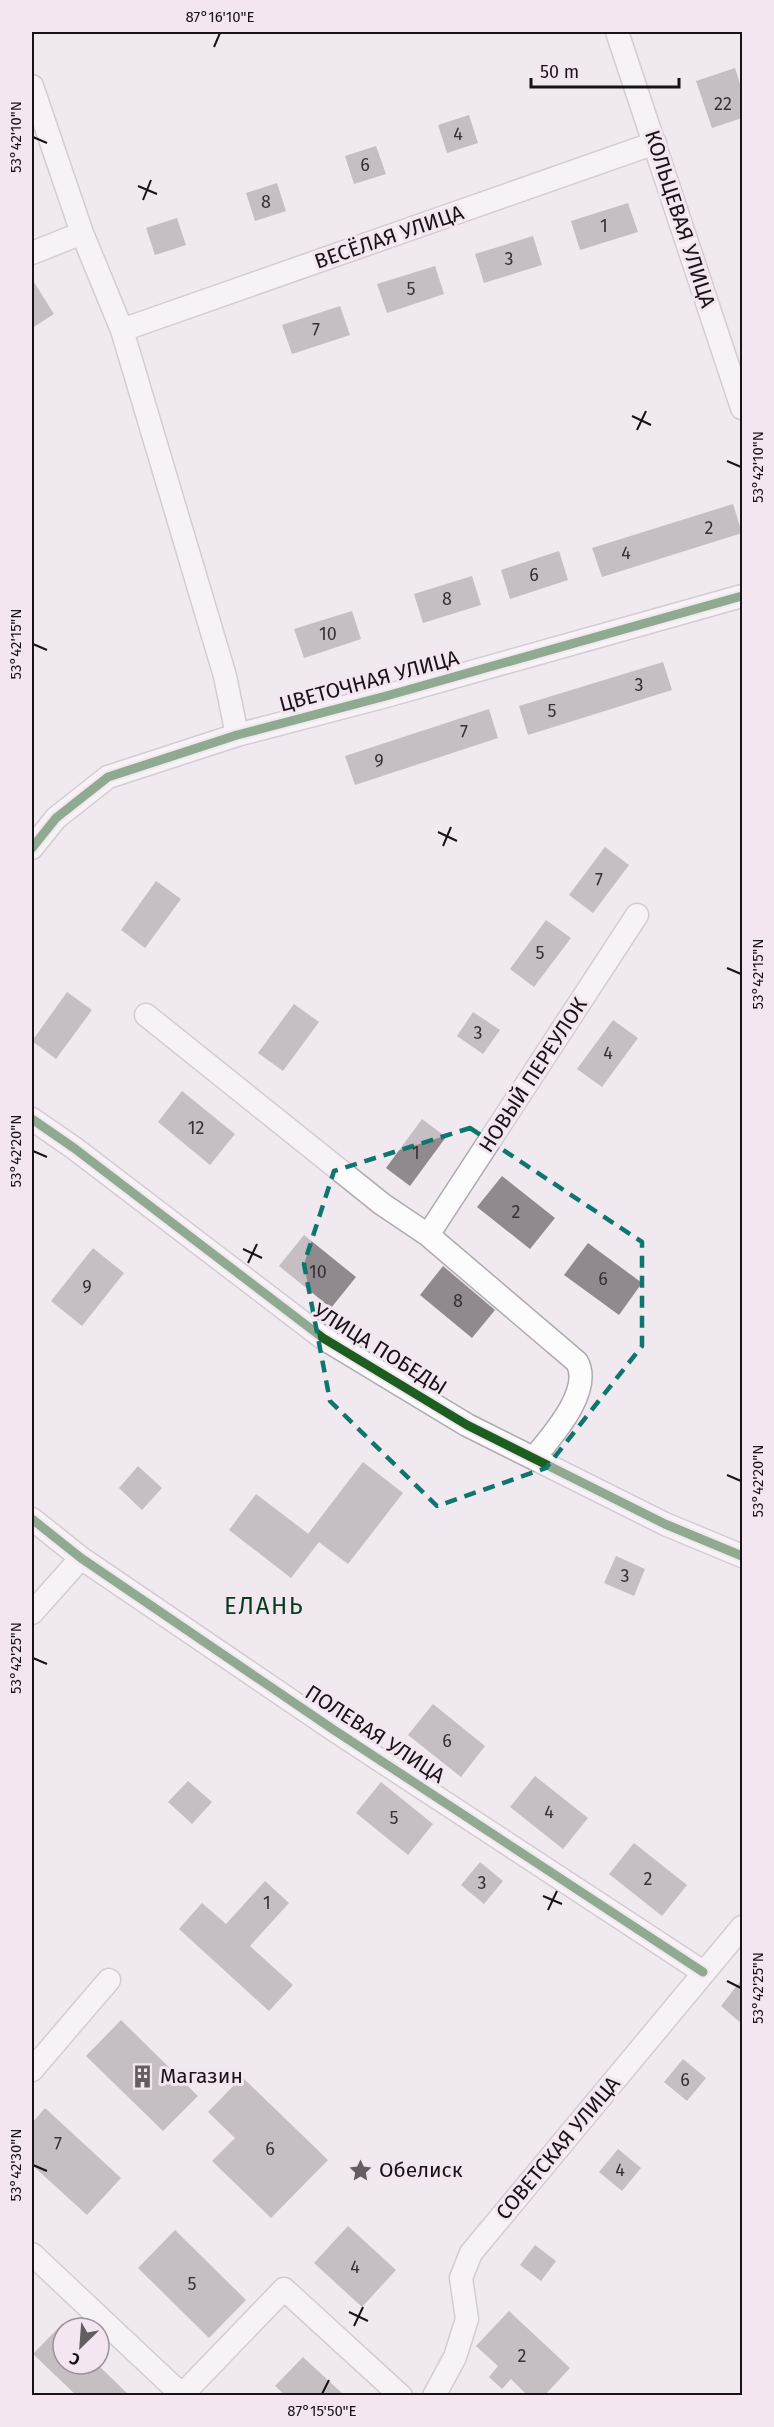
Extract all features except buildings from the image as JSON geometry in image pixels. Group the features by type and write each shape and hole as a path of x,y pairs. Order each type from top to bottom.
{"street":[{"name":"КОЛЬЦЕВАЯ УЛИЦА","path":"617,32 742,408"},
{"path":"32,86 82,233 122,330 225,676 237,735"},
{"name":"ВЕСЁЛАЯ УЛИЦА","path":"122,330 655,143"},
{"path":"32,253 82,233"},
{"name":"ЦВЕТОЧНАЯ УЛИЦА","path":"32,848 56,818 108,777 237,735 386,696 742,596"},
{"name":"НОВЫЙ ПЕРЕУЛОК","path":"428,1235 637,915"},
{"path":"146,1015 382,1204 428,1235 577,1362 581,1370 577,1392 566,1417 534,1458"},
{"name":"УЛИЦА ПОБЕДЫ","path":"32,1119 74,1148 323,1338 467,1425 665,1524 742,1556"},
{"name":"ПОЛЕВАЯ УЛИЦА","path":"32,1519 81,1558 334,1730 704,1972"},
{"path":"32,1613 81,1558"},
{"name":"СОВЕТСКАЯ УЛИЦА","path":"434,2396 455,2357 467,2319 461,2278 471,2253 742,1927"},
{"path":"34,2063 109,1980"},
{"path":"32,2254 182,2395 284,2289 401,2396"}],"highlighted area":[{"path":"470,1128 642,1242 642,1346 546,1468 437,1506 330,1401 304,1264 334,1171"}],"cycle path":[{"path":"32,848 56,818 108,777 237,735 386,696 742,596"},
{"path":"32,1119 74,1148 323,1338 467,1425 665,1524 742,1556"},
{"path":"32,1519 81,1558 334,1730 703,1972"}],"place":[{"name":"Магазин","path":"142,2076"},
{"name":"Обелиск","path":"361,2170"}],"district":[{"name":"ЕЛАНЬ","path":"264,1606"}]}
